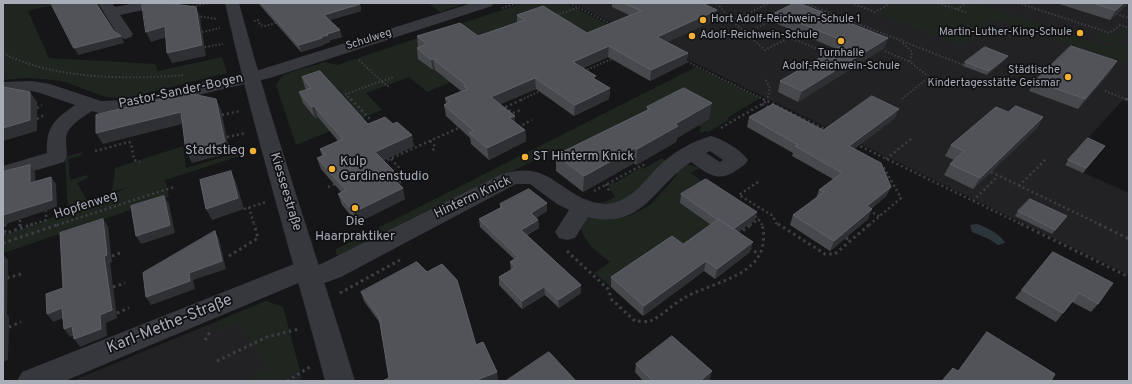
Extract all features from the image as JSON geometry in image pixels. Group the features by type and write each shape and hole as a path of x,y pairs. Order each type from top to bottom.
{"street":[{"path":"126,34 108,7 158,3"},
{"name":"Kiesseestraße","path":"232,3 250,77 310,274 340,381"},
{"name":"Schulweg","path":"250,77 487,3"},
{"name":"Pastor-Sander-Bogen","path":"3,87 32,86 44,88 89,104 106,107 126,106 250,77"},
{"path":"3,173 57,157 56,138 64,122 89,104"},
{"path":"692,153 720,171 738,160 711,142"},
{"name":"Hinterm Knick","path":"310,274 332,270 497,184 514,178 522,177 536,179 578,205 602,211 618,210 629,206 637,200 674,163 711,142"},
{"path":"567,232 578,205"},
{"name":"Karl-Methe-Straße","path":"32,381 310,274"}],"path":[{"path":"569,3 617,28"},
{"path":"717,3 732,21 747,32 765,50 799,33"},
{"path":"732,21 768,3"},
{"path":"805,3 968,67"},
{"path":"851,3 875,12 891,3"},
{"path":"938,3 968,13"},
{"path":"956,9 966,3"},
{"path":"1018,3 1110,33 1120,25 1129,28"},
{"path":"552,17 578,8"},
{"path":"1116,14 1129,18"},
{"path":"197,16 218,19"},
{"path":"747,32 781,16"},
{"path":"253,22 258,20 262,26 283,21"},
{"path":"202,32 220,28"},
{"path":"779,33 836,57"},
{"path":"902,42 912,52 910,62"},
{"path":"205,47 223,44"},
{"path":"885,51 910,62 930,77 902,98"},
{"path":"3,53 19,62 39,68 102,76 137,78 184,74"},
{"path":"356,56 386,86 389,86"},
{"path":"580,73 617,56"},
{"path":"680,58 830,131"},
{"path":"707,71 712,68"},
{"path":"584,71 590,75"},
{"path":"370,119 346,94 393,78"},
{"path":"711,142 706,136 767,101 771,90 771,85 766,80"},
{"path":"495,111 543,90"},
{"path":"1105,91 1129,100"},
{"path":"762,104 774,110"},
{"path":"505,107 513,113 519,111 521,112"},
{"path":"222,115 241,110"},
{"path":"512,131 532,120"},
{"path":"379,164 465,125"},
{"path":"227,138 246,132"},
{"path":"886,159 911,139"},
{"path":"430,141 435,146 432,152"},
{"path":"95,151 129,142 131,143 134,160 140,162"},
{"path":"851,142 1129,277"},
{"path":"391,159 410,178 393,186"},
{"path":"1019,186 1046,159"},
{"path":"578,205 618,179 642,165 644,166 649,163"},
{"path":"758,182 739,195 773,216 776,222 825,254 835,254 901,198 884,168 879,165"},
{"path":"991,172 1129,239"},
{"path":"613,175 618,179"},
{"path":"973,201 998,176"},
{"path":"328,187 342,181"},
{"name":"Hopfenweg","path":"3,243 174,187"},
{"path":"229,256 258,238 249,207"},
{"path":"869,210 880,216"},
{"path":"5,224 4,233 46,220 46,211"},
{"path":"567,232 558,243 608,289 612,300 635,321 650,321 695,292 734,278 752,264 763,246 764,234 763,227 759,219 750,212"},
{"path":"735,237 759,219"},
{"path":"20,220 20,228"},
{"path":"846,238 851,241"},
{"path":"747,246 759,254"},
{"path":"112,256 120,253"},
{"path":"8,278 21,274"},
{"path":"113,287 125,283"},
{"path":"117,313 129,308"},
{"path":"9,326 21,322"},
{"path":"217,361 258,339 284,331 299,329"},
{"path":"287,381 310,367"}],"shaded area":[{"path":"3,3 60,3 28,11 49,58 155,64 158,71 222,57 227,73 131,97 114,98 103,96 65,82 54,80 27,78 3,80"},
{"path":"428,3 467,3 440,12"},
{"path":"523,3 565,3 609,25 537,55 419,46 429,55 432,70 435,70 445,78 459,79 427,92 409,77 366,93 382,110 296,145 276,85 282,76 325,62 337,65"},
{"path":"572,3 1129,3 1129,93 1127,96 1129,97 1129,102 1123,100 1064,164 1129,193 1129,275"},
{"path":"894,3 977,3 1108,47 1116,43 1095,36 1103,30 1124,37 1119,31 1123,27 1129,29 1129,38 1125,37 1118,44 1124,46 1129,41 1129,64 992,19 960,45 877,13"},
{"path":"696,67 760,98 727,118 729,120 708,132 705,131 702,133 698,130 702,128 698,125 709,119 561,153 559,149 340,257 336,254 336,249"},
{"path":"183,146 186,168 230,155 231,151 239,149 240,156 165,180 169,197 3,253 3,235 34,225 68,211 65,157 82,152 82,155 68,159 70,180 87,175 88,178 77,183 87,200 115,193 129,187 112,192 115,168"},
{"path":"662,158 666,161 630,199 606,206 583,200 586,198 593,202 600,203 615,197 608,185 613,182 615,183 641,167 643,169"},
{"path":"684,165 691,165 700,168 691,173 708,185 680,203 717,229 682,254 671,246 611,287 594,273 610,262 586,239 581,228 580,221 590,215 606,215 610,220 629,216 650,205 677,175 675,171"},
{"path":"976,224 993,231 1004,240 1005,243 998,245 989,239 972,232 970,225"},
{"path":"266,301 283,307 302,379 299,381 72,381"},
{"path":"266,301 283,307 300,371 284,381 249,381 268,368 238,321 219,331 215,325 223,319"}],"building":[{"path":"51,3 96,3 114,31 121,36 74,48"},
{"path":"142,3 166,3 196,7 202,45 167,53 165,26 146,32"},
{"path":"262,3 360,4 324,15 340,30 327,34 328,35 321,37 322,38 299,45"},
{"path":"624,3 702,3 717,10 657,37 688,53 651,70 609,46 573,62 596,76 593,78 610,88 575,105 535,78 491,97 515,116 509,118 525,130 487,148 469,133 474,131 444,105 450,102 445,98 468,89 464,86 466,85 417,48 427,44 417,36 460,23 478,36 525,20 517,15 543,6 587,33 641,11"},
{"path":"795,3 799,3 888,38 802,91 780,81 847,42 775,13"},
{"path":"1093,3 1124,3 1116,10"},
{"path":"1071,46 1117,61 1085,99 1035,81"},
{"path":"985,47 1008,56 989,71 965,62"},
{"path":"320,71 368,124 385,117 393,124 397,122 412,135 375,152 394,171 388,173 403,188 354,212 338,194 346,190 317,158 325,155 320,149 343,139 314,106 312,107 299,92 311,88 302,77"},
{"path":"3,87 30,92 30,120 3,128"},
{"path":"684,88 712,103 675,124 678,126 637,149 635,148 584,176 556,155 650,109 647,107"},
{"path":"188,93 216,99 225,142 186,152 181,112 96,133 96,115"},
{"path":"872,96 899,109 849,146 881,163 891,187 867,206 872,209 834,241 793,215 824,192 819,190 842,173 795,146 798,145 749,117 773,104 823,130"},
{"path":"1016,106 1043,117 980,178 950,164 964,151 951,145 996,107 1008,112"},
{"path":"1088,138 1105,146 1086,168 1068,160"},
{"path":"30,165 30,183 51,177 52,200 3,215 3,172"},
{"path":"231,171 238,198 206,209 200,180"},
{"path":"706,179 757,212 733,229 681,194"},
{"path":"529,189 547,203 531,213 538,220 521,230 581,285 558,300 544,287 522,301 499,277 516,267 510,262 518,257 479,219 502,207 500,204"},
{"path":"164,196 170,225 136,236 131,206"},
{"path":"1030,199 1067,216 1055,230 1018,211"},
{"path":"103,219 107,255 104,256 112,310 100,315 101,329 74,339 72,326 64,329 62,308 47,314 46,294 63,288 60,233"},
{"path":"719,219 753,242 717,269 706,261 644,306 611,277 672,236 683,244"},
{"path":"215,231 222,261 189,273 190,281 146,297 143,273"},
{"path":"1053,252 1113,283 1098,304 1079,293 1063,313 1022,290"},
{"path":"417,262 427,272 442,264 457,280 476,345 483,342 497,372 474,381 382,381 389,378 379,317 361,292"},
{"path":"987,332 1055,374 1051,381 942,381 953,368 958,371"},
{"path":"672,336 712,371 700,381 653,381 636,364"},
{"path":"549,352 576,381 506,381"}],"place":[{"name":"Hort Adolf-Reichwein-Schule 1","path":"703,20"},
{"name":"Martin-Luther-King-Schule","path":"1080,33"},
{"name":"Adolf-Reichwein-Schule","path":"692,36"},
{"name":"Turnhalle Adolf-Reichwein-Schule","path":"841,41"},
{"name":"Städtische Kindertagesstätte Geismar","path":"1068,77"},
{"name":"Stadtstieg","path":"253,151"},
{"name":"ST Hinterm Knick","path":"525,157"},
{"name":"Kulp Gardinenstudio","path":"332,169"},
{"name":"Die Haarpraktiker","path":"355,208"}]}
